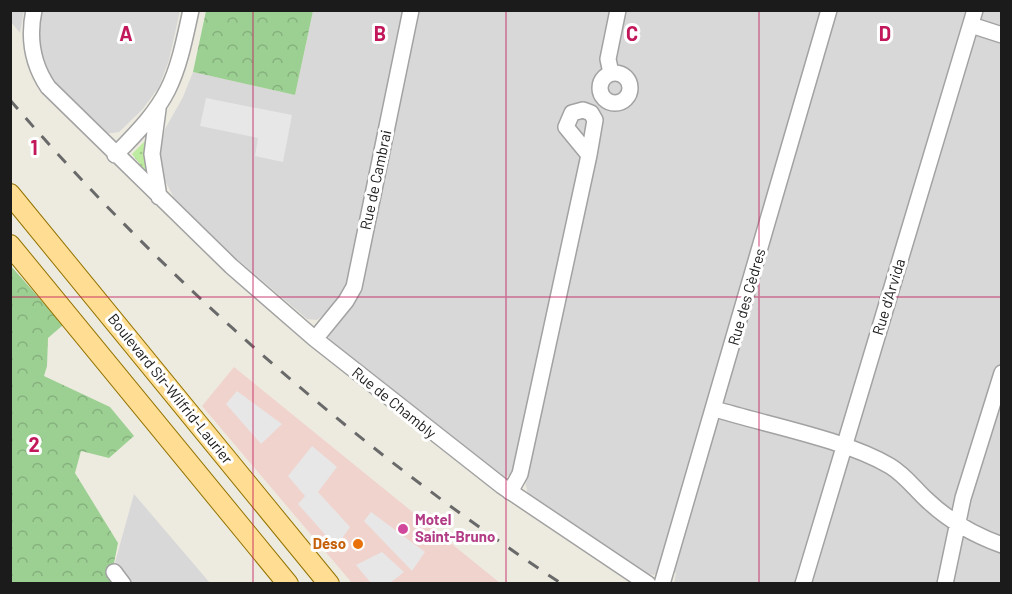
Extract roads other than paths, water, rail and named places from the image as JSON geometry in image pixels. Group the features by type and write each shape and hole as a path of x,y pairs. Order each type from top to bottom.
{"main road":[{"name":"Boulevard Sir-Wilfrid-Laurier","path":"10,194 329,584"},
{"path":"10,245 288,584"}],"street":[{"name":"Rue de Chambly","path":"34,10 32,46 44,81 116,155 231,266 315,339 510,492 648,584"},
{"path":"116,155 158,109 177,72 191,10"},
{"name":"Rue de Cambrai","path":"315,339 346,301 354,287 411,10"},
{"path":"611,73 608,59 618,10"},
{"name":"Rue des Cèdres","path":"662,584 830,10"},
{"path":"973,18 1002,35"},
{"name":"Rue d'Arvida","path":"803,584 973,18"},
{"path":"158,109 152,154 159,197"},
{"path":"510,492 520,474 589,155"},
{"path":"945,584 958,524 1002,373"},
{"path":"715,409 844,447 897,471 934,507 958,524 976,536 1002,545"}],"railway":[{"path":"10,100 71,169 135,235 270,361 412,478 562,584"}],"place":[{"name":"Motel Saint-Bruno","path":"403,529"},
{"name":"Déso","path":"358,544"}]}
